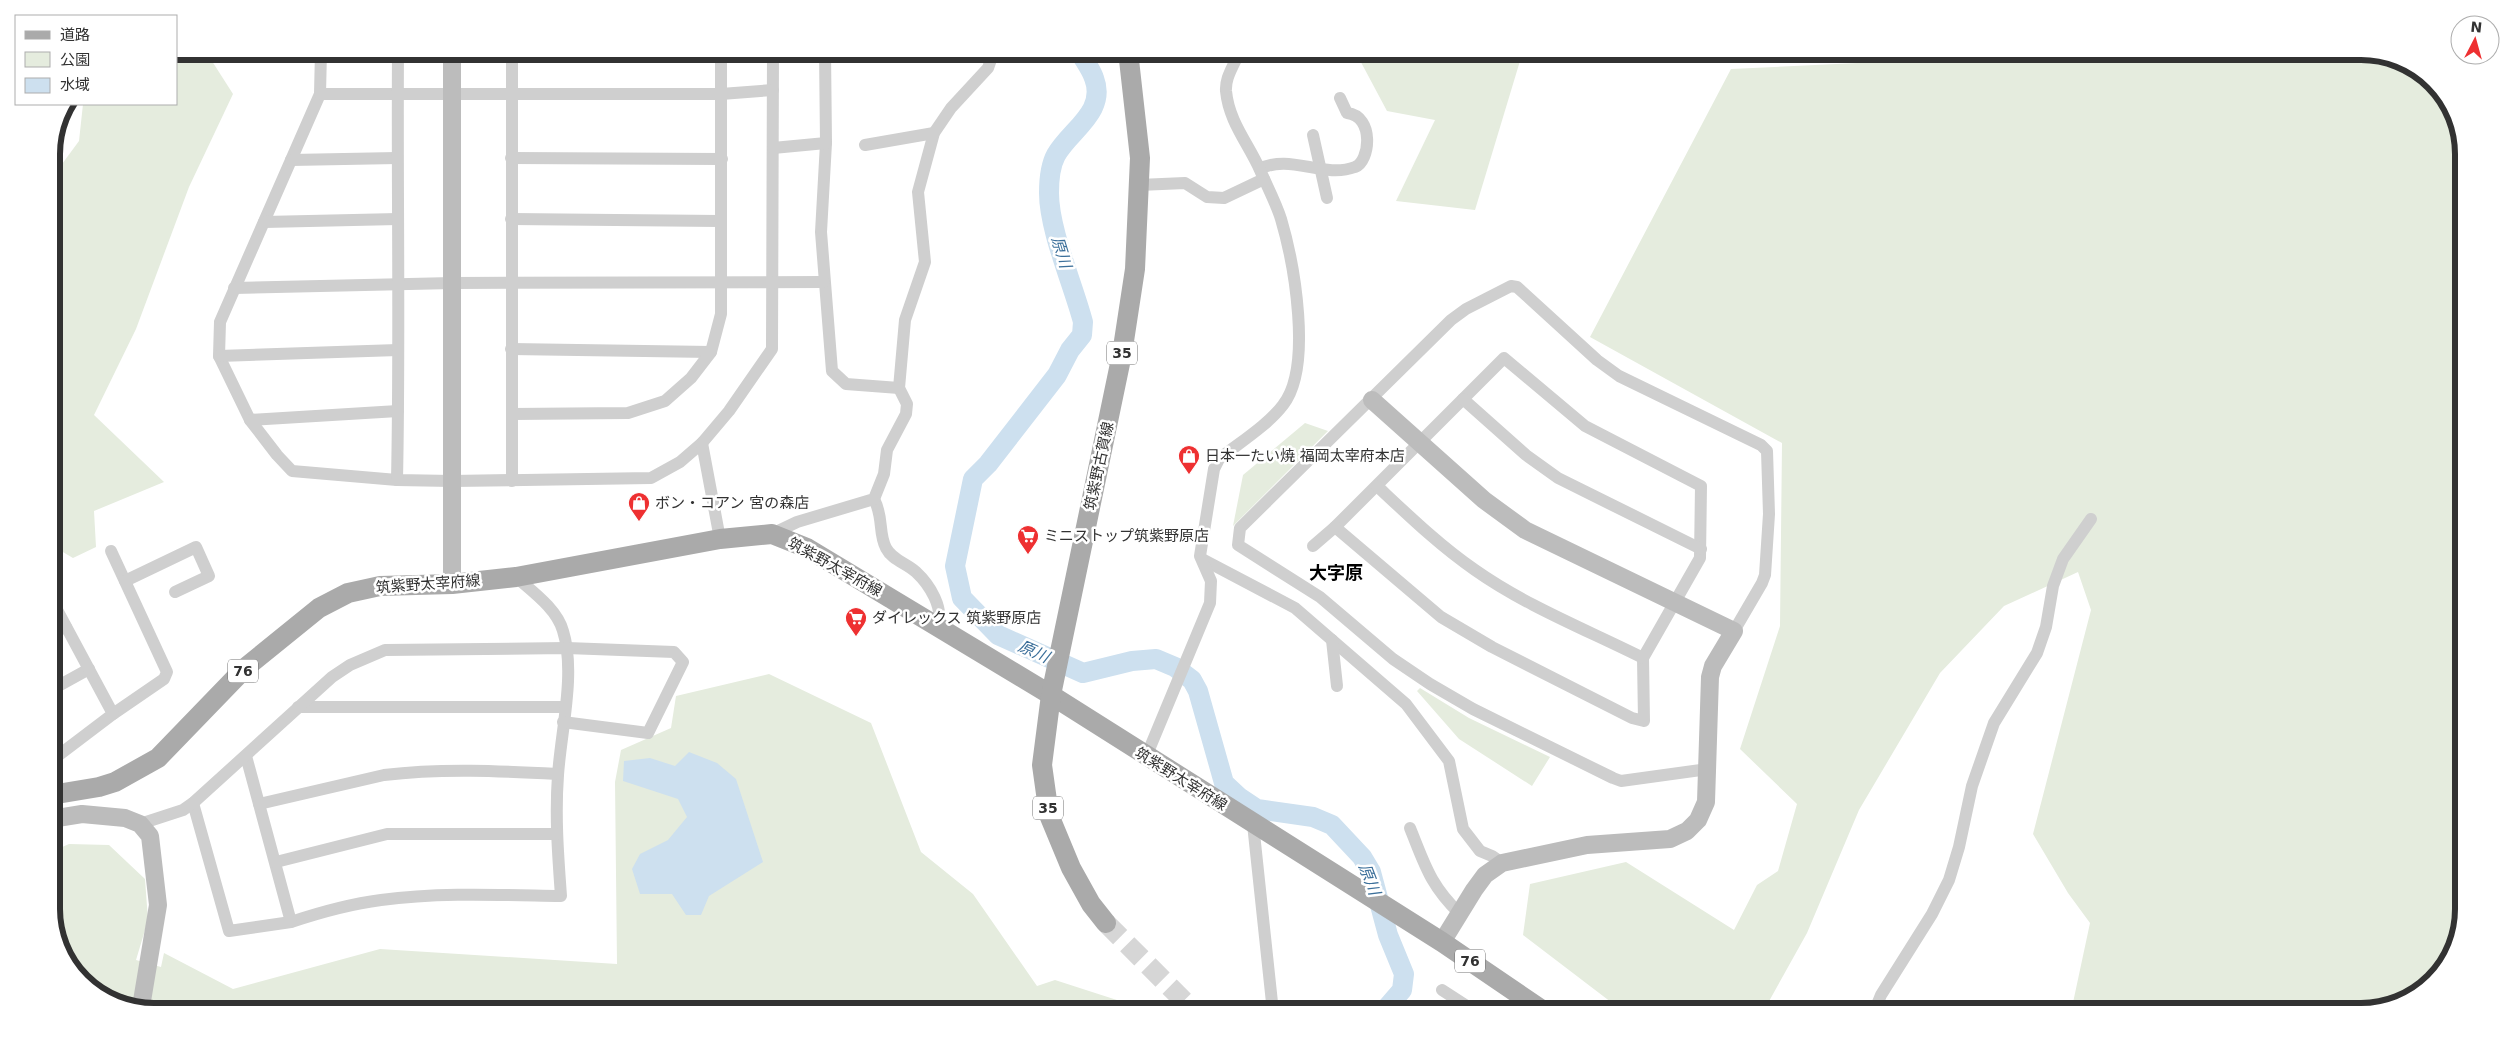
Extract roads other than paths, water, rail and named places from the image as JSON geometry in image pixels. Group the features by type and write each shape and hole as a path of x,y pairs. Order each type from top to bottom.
{"main road":[{"name":"筑紫野古賀線","path":"1106,924 1091,904 1071,868 1049,815 1042,766 1052,687 1122,354 1135,269 1140,158 1129,60"},
{"name":"筑紫野太宰府線","path":"60,794 115,782 158,758 245,668 319,608 348,593 380,586 452,584 516,577 720,539 772,534 807,548 938,627 1052,687 1146,757 1442,942 1532,1003"}],"street":[{"path":"321,60 320,94 220,322 219,356 250,420 277,456 292,471 397,480 452,481 651,478 680,462 702,443 739,398 772,349 773,60"},
{"path":"397,480 400,284 397,158 398,60"},
{"path":"452,60 452,584"},
{"path":"512,60 512,480"},
{"path":"512,414 628,413 665,401 691,378 711,352 721,314 721,60"},
{"path":"825,60 826,143 821,232 832,371 846,384 899,388"},
{"path":"874,499 884,474 887,450 906,414 906,404 899,388 905,320 925,262 918,192 934,133 951,108 988,68 991,60"},
{"path":"1146,757 1210,603 1211,581 1200,556 1214,469 1219,459 1284,405 1297,371 1299,337 1296,284 1281,218 1262,174 1234,125 1226,91 1227,78 1235,60"},
{"path":"320,94 721,94 773,90"},
{"path":"1139,185 1185,183 1207,197 1224,198 1262,174 1271,164 1283,163 1322,170 1354,168 1359,165 1366,151 1367,132 1362,119 1355,114 1347,113 1340,98"},
{"path":"865,145 934,133"},
{"path":"1313,134 1327,198"},
{"path":"773,148 826,143"},
{"path":"291,160 397,158"},
{"path":"511,158 722,159"},
{"path":"264,222 398,219"},
{"path":"511,219 720,221"},
{"path":"234,288 453,283 824,282"},
{"path":"1442,942 1485,875 1502,863 1587,845 1670,839 1687,831 1698,820 1706,802 1708,768 1710,677 1713,666 1762,583 1764,575 1769,514 1767,451 1761,445 1619,376 1598,360 1516,287 1511,286 1461,312 1240,528 1238,545 1320,597 1393,659 1430,684 1473,709 1613,778 1621,781 1708,768"},
{"path":"511,349 711,352"},
{"path":"219,356 398,350"},
{"path":"1313,546 1377,486 1504,358 1585,426 1701,486 1700,558 1643,658 1644,721 1632,718 1492,647 1441,617 1335,527"},
{"path":"1463,399 1526,455 1558,478 1701,550"},
{"path":"1372,400 1484,500 1524,530 1734,631"},
{"path":"250,420 398,411"},
{"path":"702,443 720,539"},
{"path":"1377,486 1412,520 1475,571 1516,595 1643,658"},
{"path":"772,534 797,522 874,499"},
{"path":"874,499 881,512 883,540 886,549 895,559 915,571 934,595 941,619 938,627"},
{"path":"1878,1003 1932,914 1949,880 1960,847 1972,786 1994,723 2037,652 2046,627 2053,586 2063,559 2091,519"},
{"path":"125,581 196,547 209,576 175,592"},
{"path":"60,755 113,714 164,679 167,672 112,551"},
{"path":"1202,559 1295,608 1411,711 1449,761 1463,829 1480,851 1502,863"},
{"path":"193,803 229,931 291,922 327,910 382,900 480,895 562,896 557,834 558,774 570,662 563,629 551,609 516,577"},
{"path":"60,615 113,714"},
{"path":"60,629 66,626"},
{"path":"1332,640 1337,686"},
{"path":"140,824 183,810 193,803 332,677 350,665 385,650 567,648 674,652 683,662 648,733 563,722"},
{"path":"60,685 89,669"},
{"path":"298,707 564,707"},
{"path":"246,756 291,922"},
{"path":"260,804 384,774 502,771 558,774"},
{"path":"60,818 82,814 125,818 140,824 150,836 158,905 142,1001"},
{"path":"1253,824 1272,1003"},
{"path":"1410,828 1427,874 1444,899 1460,914"},
{"path":"276,862 387,834 557,834"},
{"path":"1442,990 1462,1003"}],"water":[{"path":"689,752 717,763 736,779 763,862 709,896 701,915 686,915 672,894 640,894 632,869 640,854 668,840 687,817 678,799 623,781 624,761 650,758 675,766"}],"waterway":[{"name":"原川","path":"1084,60 1094,78 1097,90 1096,101 1085,120 1056,155 1051,169 1049,193 1050,208 1057,240 1083,322 1082,335 1070,350 1057,375 988,464 973,479 955,566 962,598 998,635 1083,673 1132,661 1156,659 1175,667 1192,680 1198,691 1224,783 1239,797 1257,809 1313,817 1332,825 1362,857 1371,872 1388,935 1404,974 1402,990 1391,1003"}],"tunnel":[{"path":"1106,923 1186,1003"}],"place":[{"name":"日本一たい焼 福岡太宰府本店","path":"1189,475"},
{"name":"ボン・コアン 宮の森店","path":"639,522"},
{"name":"ミニストップ筑紫野原店","path":"1028,555"},
{"name":"ダイレックス 筑紫野原店","path":"856,637"}],"district":[{"name":"大字原","path":"1336,573"}]}
